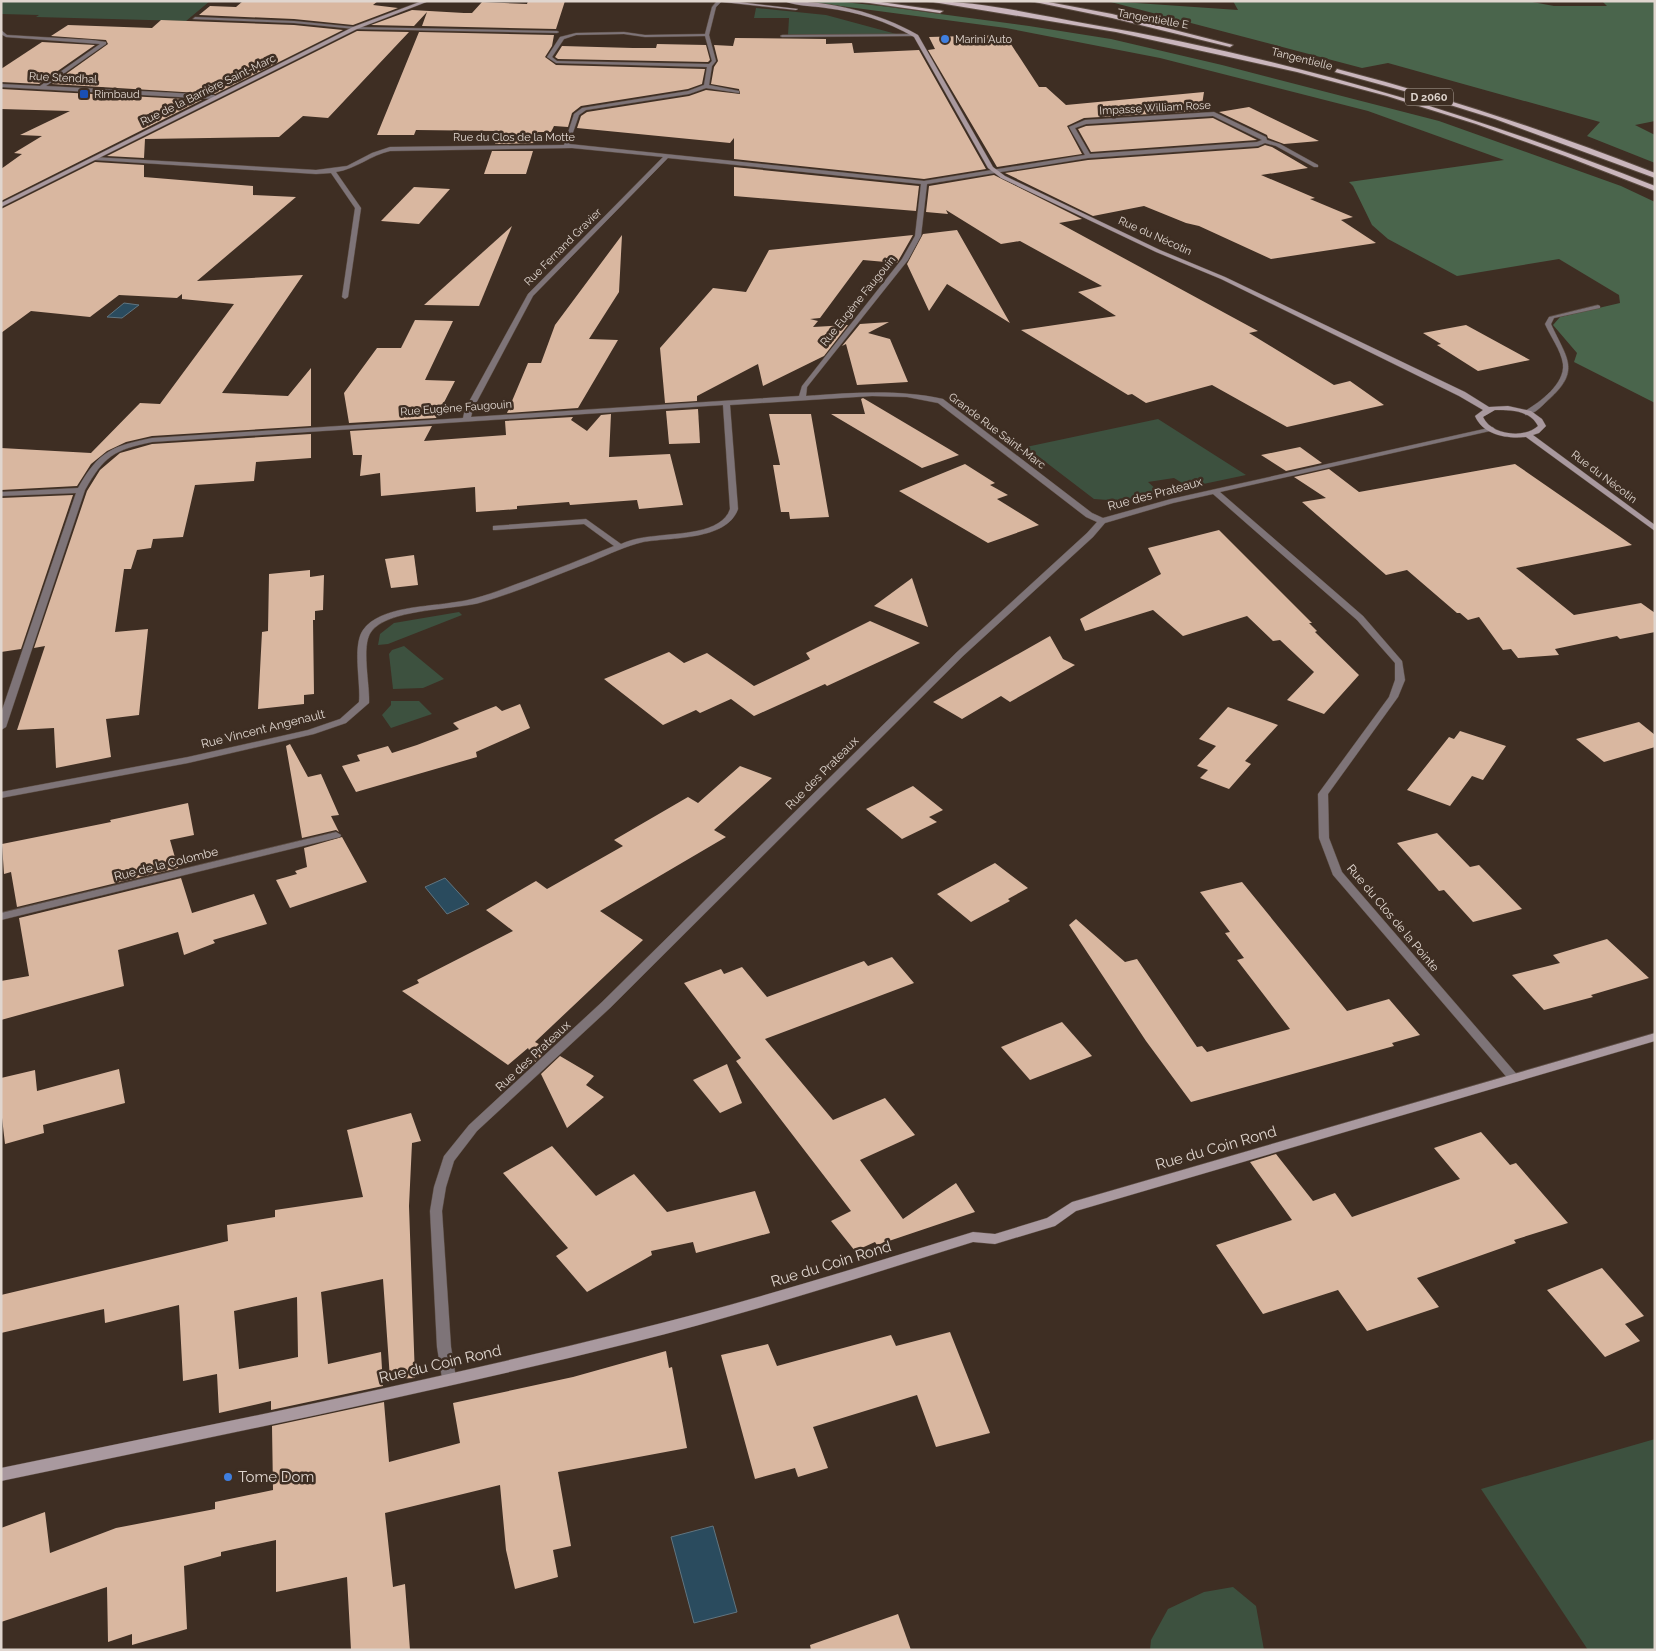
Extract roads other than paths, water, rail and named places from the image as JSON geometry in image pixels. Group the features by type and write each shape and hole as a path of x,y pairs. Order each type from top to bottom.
{"main road":[{"path":"858,1 945,12"},
{"name":"Tangentielle","path":"930,1 1062,20 1252,58 1381,91 1577,157 1655,189"},
{"name":"Tangentielle E","path":"1033,5 1242,47"},
{"path":"1041,25 1252,58"},
{"name":"Tangentielle","path":"1331,69 1464,107 1555,138 1655,176"}],"street":[{"name":"Rue de la Barrière Saint-Marc","path":"1,205 355,28 427,1"},
{"path":"706,86 710,66 714,61 707,35 714,7 718,1 814,10 893,23"},
{"path":"786,1 873,15 905,28 915,35"},
{"path":"195,18 294,22 355,28 557,32"},
{"path":"1,31 6,36 104,43 41,87"},
{"path":"707,35 576,34 562,38 549,57 556,62 710,66"},
{"path":"782,36 915,35"},
{"name":"Rue du Nécotin","path":"915,35 991,168 1003,177 1158,251 1224,278 1472,400 1488,410"},
{"name":"Rue Stendhal","path":"1,85 214,97"},
{"path":"566,146 577,114 584,109 689,92 706,86 737,92"},
{"name":"Impasse William Rose","path":"1088,156 1072,127 1085,122 1214,114 1316,166"},
{"path":"996,172 1088,156 1258,144 1265,141"},
{"name":"Rue du Clos de la Motte","path":"95,158 333,171 353,166 373,152 390,149 566,146 924,183 996,172"},
{"name":"Rue Fernand Gravier","path":"468,418 469,409 530,294 666,157"},
{"path":"333,171 358,208 345,297"},
{"name":"Rue Eugène Faugouin","path":"802,398 804,387 906,260 918,236 924,183"},
{"path":"1528,413 1536,408 1563,380 1567,364 1548,324 1550,320 1561,314 1598,307"},
{"name":"Grande Rue Saint-Marc","path":"836,396 902,395 922,396 940,401 1089,515 1102,521"},
{"name":"Rue Eugène Faugouin","path":"81,490 94,467 102,458 130,444 152,440 468,418 836,396"},
{"name":"Rue Vincent Angenault","path":"1,795 188,760 311,732 343,721 364,703 366,688 362,641 366,630 374,623 389,616 406,612 489,598 620,547 652,537 710,530 721,526 732,516 734,509 726,402"},
{"path":"1504,408 1528,413 1537,418 1542,426 1535,433 1528,435 1508,435 1490,429 1480,421 1479,416 1488,410 1504,408"},
{"name":"Rue des Prateaux","path":"449,1378 444,1347 436,1211 448,1159 473,1128 606,1005 960,654 1097,528 1102,521 1171,500 1490,429"},
{"name":"Rue du Nécotin","path":"1528,435 1655,529"},
{"path":"1,494 81,490 1,727"},
{"name":"Rue du Clos de la Pointe","path":"1214,491 1360,618 1399,663 1400,680 1393,697 1323,794 1324,838 1337,873 1514,1078"},
{"path":"496,528 586,521 620,547"},
{"name":"Rue de la Colombe","path":"1,917 336,835"},
{"name":"Rue du Coin Rond","path":"1,1475 332,1406 583,1349 817,1286 973,1237 995,1239 1051,1222 1072,1207 1097,1199 1655,1037"}],"water":[{"path":"124,303 139,305 122,318 107,317"},
{"path":"445,878 469,904 447,914 425,887"},
{"path":"713,1526 737,1612 694,1623 671,1537"}],"place":[{"name":"Marini Auto","path":"945,39"},
{"name":"Rimbaud","path":"84,94"},
{"name":"Tome Dom","path":"228,1477"}]}
